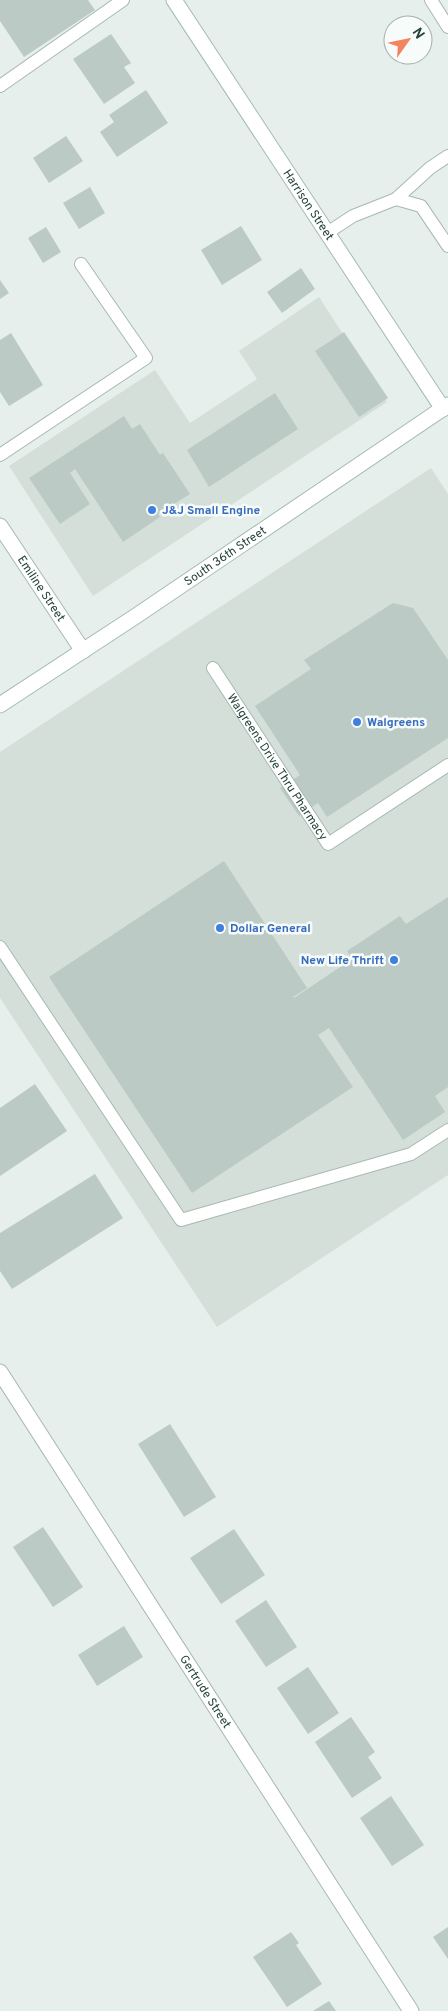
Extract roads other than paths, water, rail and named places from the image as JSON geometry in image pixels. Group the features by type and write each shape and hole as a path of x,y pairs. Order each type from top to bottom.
{"main road":[{"name":"Harrison Street","path":"174,0 327,233 445,407"},
{"name":"South 36th Street","path":"0,705 445,407"},
{"name":"Emiline Street","path":"0,526 83,651"},
{"name":"Gertrude Street","path":"0,1372 411,2011"}],"lane":[{"path":"0,86 123,0"},
{"path":"430,0 448,27"},
{"path":"327,233 353,216 396,199 430,168 448,156"},
{"path":"396,199 421,206 448,246"},
{"path":"0,454 146,358 81,264"},
{"name":"Walgreens Drive Thru Pharmacy","path":"213,668 328,844 448,765"},
{"path":"0,947 181,1220 411,1154 448,1130"}],"place":[{"name":"J&J Small Engine","path":"152,510"},
{"name":"Walgreens","path":"357,722"},
{"name":"Dollar General","path":"220,928"},
{"name":"New Life Thrift","path":"394,960"}]}
